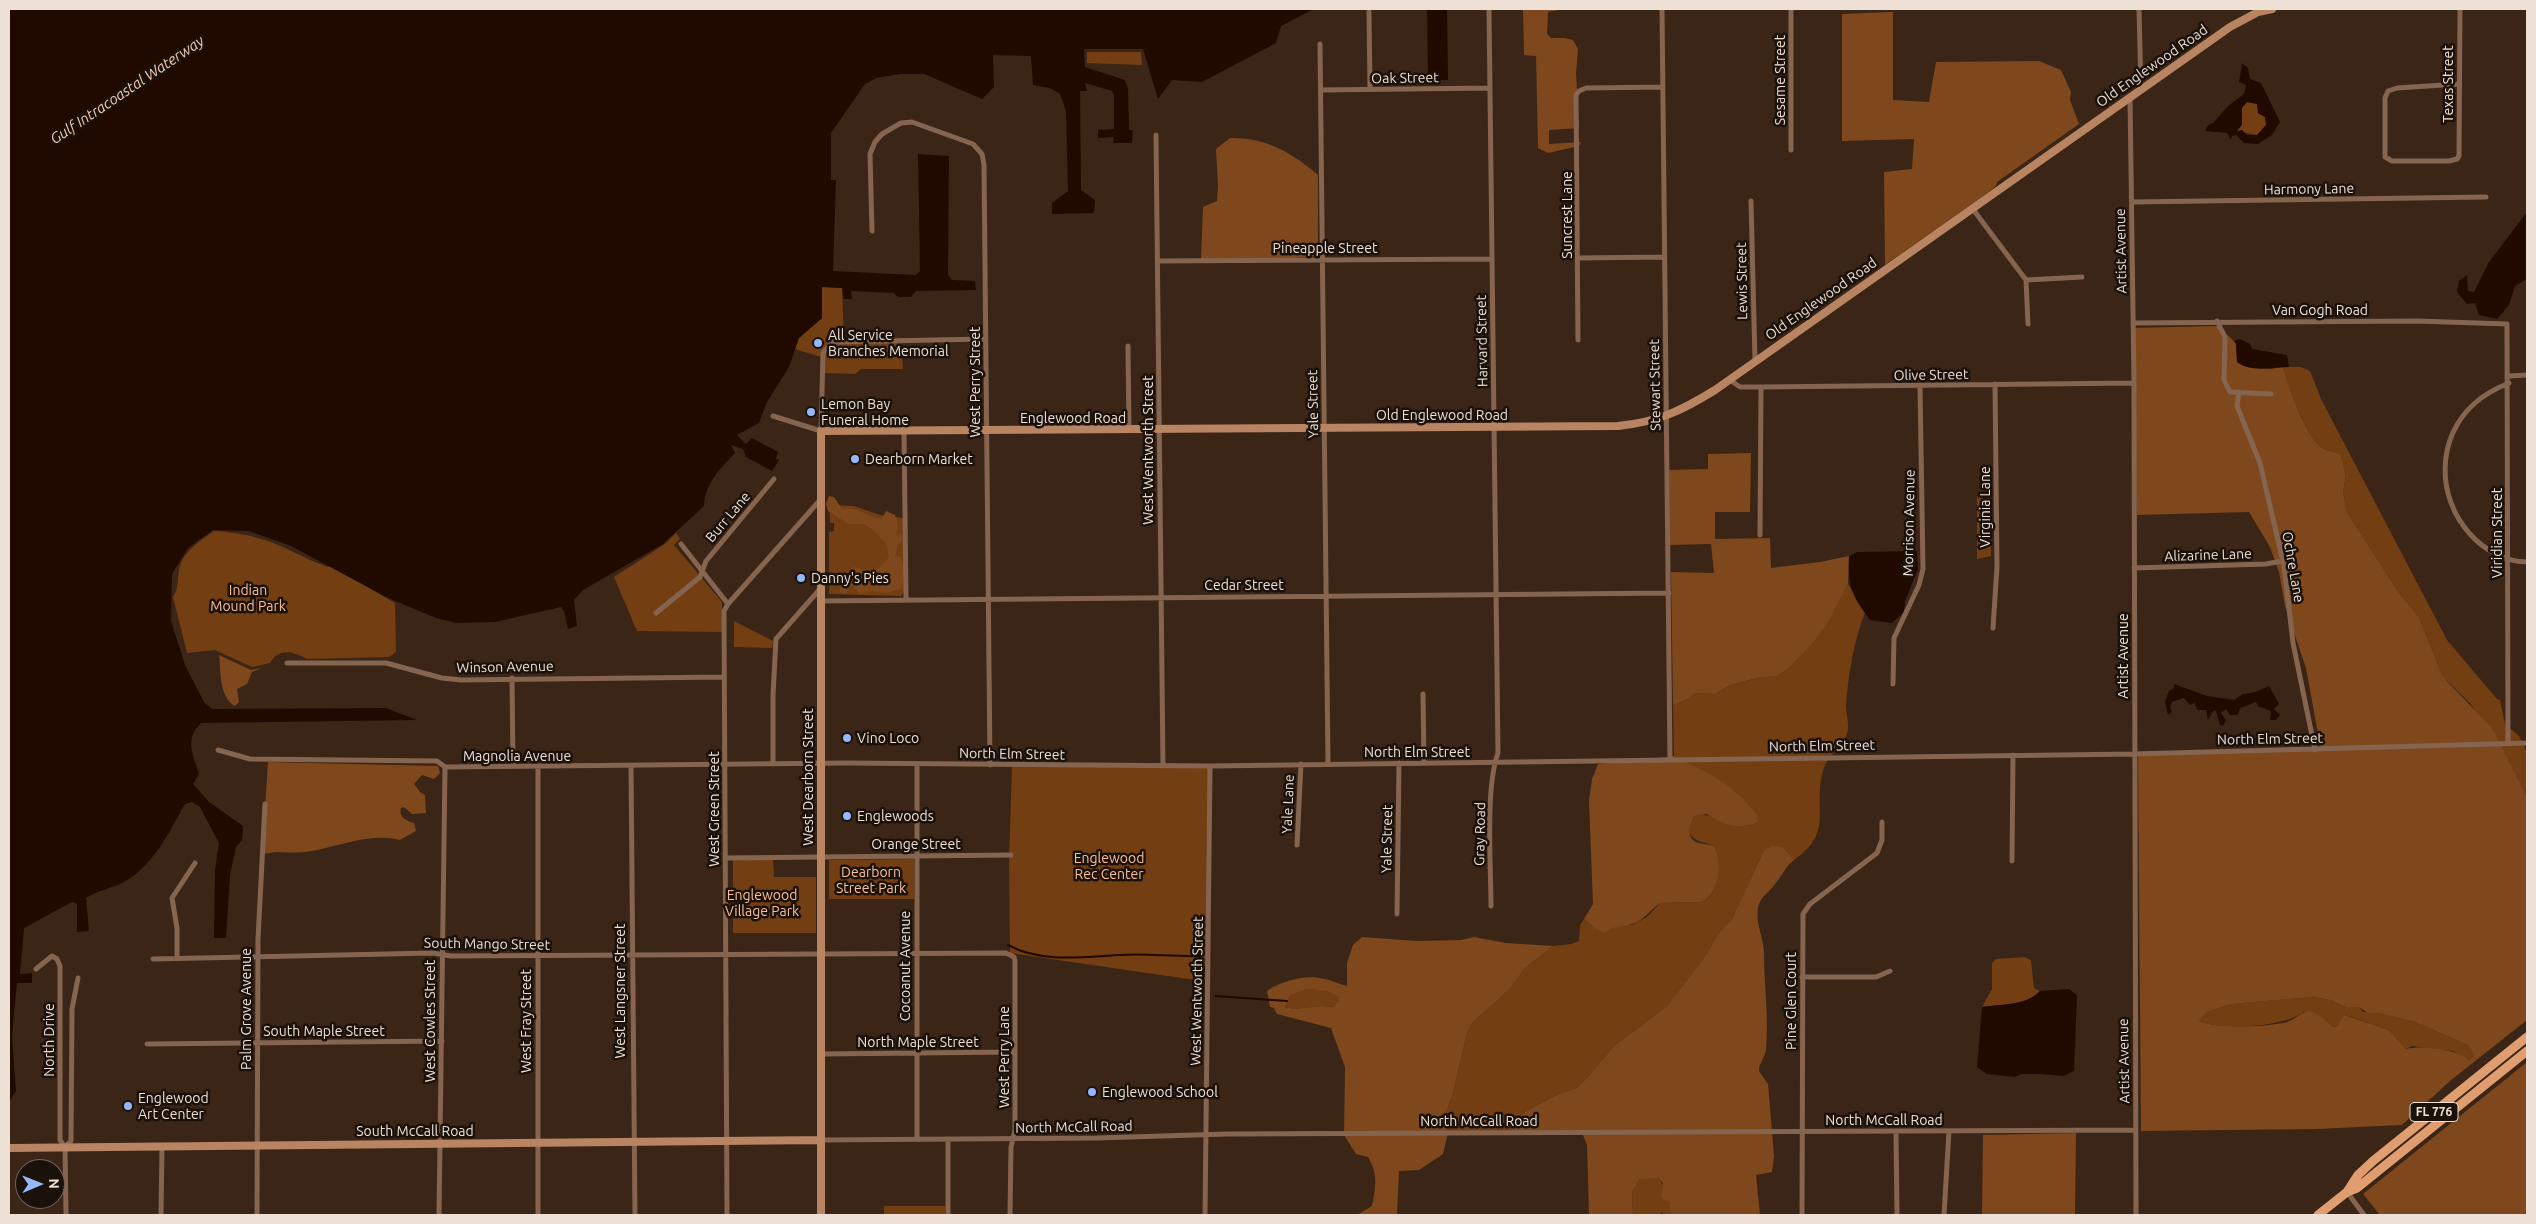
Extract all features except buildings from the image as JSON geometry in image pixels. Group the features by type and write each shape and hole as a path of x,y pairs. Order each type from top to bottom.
{"main road":[{"name":"FL 776","path":"2347,1192 2358,1175 2373,1161 2527,1037"},
{"name":"FL 776","path":"2318,1215 2347,1192 2357,1188 2527,1051"}],"street":[{"name":"Harvard Street","path":"1489,9 1498,753 1494,763"},
{"name":"Stewart Street","path":"1662,9 1670,760"},
{"name":"Sesame Street","path":"1791,9 1791,150"},
{"path":"2139,9 2141,89"},
{"name":"Old Englewood Road","path":"1325,428 1618,426 1667,417 1730,380 2255,10 2272,9"},
{"name":"Texas Street","path":"2459,84 2397,88 2388,91 2385,98 2385,157 2392,161 2449,161 2457,159 2459,84 2460,9"},
{"path":"1369,12 1370,90"},
{"name":"Yale Street","path":"1320,44 1328,764"},
{"name":"Suncrest Lane","path":"1578,340 1576,95 1579,91 1586,88 1663,87"},
{"name":"Oak Street","path":"1321,90 1490,88"},
{"name":"Artist Avenue","path":"2130,97 2134,383 2136,1215"},
{"name":"West Perry Street","path":"872,231 870,154 875,142 882,134 901,123 912,122 973,144 979,150 984,165 990,765"},
{"name":"West Wentworth Street","path":"1156,135 1163,766"},
{"name":"Harmony Lane","path":"2132,202 2486,197"},
{"name":"Lewis Street","path":"1751,201 1755,361"},
{"path":"1972,208 2026,280 2028,324"},
{"path":"1578,258 1664,257"},
{"name":"Pineapple Street","path":"1158,261 1492,259"},
{"path":"2026,280 2082,277"},
{"path":"2217,321 2226,345 2224,380 2230,392 2270,394"},
{"name":"Van Gogh Road","path":"2133,323 2417,321 2507,324"},
{"name":"Viridian Street","path":"2507,324 2509,376 2508,743"},
{"name":"West Dearborn Street","path":"821,1215 820,589 823,352 832,342 986,339"},
{"path":"1128,346 1129,430"},
{"path":"2509,376 2527,376"},
{"name":"Olive Street","path":"1730,380 1740,387 1761,388 2134,383"},
{"path":"2509,383 2482,397 2467,412 2452,436 2445,469 2448,498 2462,524 2479,544 2508,559 2527,562"},
{"name":"Virginia Lane","path":"1993,628 1997,558 1995,384"},
{"name":"Morrison Avenue","path":"1893,684 1894,638 1919,585 1923,569 1920,387"},
{"path":"1760,535 1761,388"},
{"name":"Ochre Lane","path":"2239,392 2237,406 2260,463 2282,561 2293,643 2315,750"},
{"path":"773,416 821,431"},
{"name":"Englewood Road","path":"821,431 1325,428"},
{"path":"904,431 906,600"},
{"name":"Burr Lane","path":"656,614 700,577 701,570 774,479"},
{"path":"681,544 728,604 821,499"},
{"name":"Alizarine Lane","path":"2134,568 2266,564 2282,561"},
{"path":"773,764 773,694 776,640 820,589"},
{"name":"Cedar Street","path":"820,601 1669,593"},
{"name":"West Green Street","path":"727,1215 724,611 728,604"},
{"name":"Winson Avenue","path":"287,663 386,663 448,679 724,677"},
{"path":"512,678 513,766"},
{"path":"1423,694 1424,763"},
{"name":"North Elm Street","path":"821,764 1210,766 1494,763 2134,754 2527,743"},
{"name":"Magnolia Avenue","path":"218,750 250,759 437,760 445,767 821,764"},
{"path":"2012,861 2013,755"},
{"name":"Yale Street","path":"1398,914 1399,763"},
{"name":"Gray Road","path":"1491,906 1491,833 1494,763"},
{"name":"Cocoanut Avenue","path":"917,764 917,1139"},
{"name":"Yale Lane","path":"1297,845 1301,764"},
{"name":"West Langsner Street","path":"631,766 635,1215"},
{"name":"West Wentworth Street","path":"1205,1215 1210,766"},
{"name":"West Cowles Street","path":"439,1215 445,767"},
{"name":"West Fray Street","path":"538,767 538,1215"},
{"name":"Palm Grove Avenue","path":"257,1215 258,955 265,804"},
{"name":"Pine Glen Court","path":"1802,1215 1802,920 1804,910 1877,853 1882,840 1882,822"},
{"name":"Orange Street","path":"725,858 1011,855"},
{"path":"177,958 177,928 172,898 195,863"},
{"name":"South Mango Street","path":"153,958 258,955 1006,954 1014,958"},
{"name":"North Drive","path":"36,968 52,956 57,959 60,966 60,1140 65,1147"},
{"name":"West Perry Lane","path":"1010,1215 1015,1130 1014,958"},
{"path":"1802,977 1876,977 1890,971"},
{"path":"66,1215 65,1147 70,1141 72,1009 78,978"},
{"name":"South Maple Street","path":"147,1044 442,1041"},
{"name":"North Maple Street","path":"821,1054 1015,1052"},
{"name":"North McCall Road","path":"821,1140 1206,1135 2136,1130"},
{"path":"1896,1131 1897,1215"},
{"path":"1944,1215 1948,1131"},
{"path":"948,1139 948,1215"},
{"name":"South McCall Road","path":"9,1148 821,1140"},
{"path":"161,1215 162,1146"},
{"path":"2347,1192 2364,1215"}],"green space":[{"path":"1087,52 1141,52 1142,65 1087,63"},
{"path":"2247,102 2257,104 2258,113 2265,117 2266,125 2257,135 2237,131 2242,108"},
{"path":"822,287 842,288 844,343 901,343 903,369 861,369 855,374 821,373 821,357 795,349 799,338 822,318"},
{"path":"2283,367 2301,367 2310,371 2321,399 2447,640 2497,699 2500,700 2505,724 2519,736 2527,752 2527,797 2503,751 2470,703 2443,677 2419,617 2399,593 2347,512 2343,492 2346,476 2341,455 2322,448 2309,433 2298,410"},
{"path":"1977,496 1990,501 1991,556 1977,559"},
{"path":"829,505 854,506 880,515 903,518 904,592 901,596 829,594 829,532 834,531 834,523 830,523"},
{"name":"Indian Mound Park","path":"214,531 261,539 327,567 331,566 395,603 396,652 389,657 307,659 287,652 278,655 270,663 252,667 215,650 187,653 173,597 178,584 179,570 184,558 192,548"},
{"path":"676,533 680,539 674,545 722,602 722,632 637,631 614,577 665,544"},
{"path":"1848,584 1865,613 1850,671 1846,706 1847,734 1824,768 1821,782 1819,829 1815,839 1794,860 1783,847 1764,850 1732,919 1718,934 1704,958 1666,1007 1615,1045 1576,1088 1559,1094 1526,1111 1512,1131 1448,1133 1443,1120 1453,1094 1467,1033 1473,1022 1510,989 1524,969 1553,946 1579,941 1580,925 1584,919 1593,927 1632,925 1647,917 1660,903 1702,902 1713,892 1717,877 1717,861 1714,846 1693,838 1688,831 1689,825 1695,816 1704,815 1738,826 1757,823 1705,772 1674,756 1673,705 1689,699 1695,693 1715,694 1731,685 1757,678 1777,676 1814,642"},
{"path":"734,621 773,641 772,648 734,647"},
{"name":"Englewood Rec Center","path":"1012,766 1210,766 1209,982 1010,953 1009,862"},
{"name":"Dearborn Street Park","path":"914,859 914,899 829,899 829,860"},
{"name":"Englewood Village Park","path":"733,860 773,860 774,877 816,877 816,933 733,933"},
{"path":"2024,957 2031,960 2034,988 2040,991 2021,1002 1982,1007 1992,989 1992,963 1996,959"},
{"path":"1307,989 1328,990 1339,997 1339,1000 1333,1007 1322,1006 1294,1009 1285,1007 1290,996"},
{"path":"2311,997 2330,1000 2346,1007 2359,1007 2363,1012 2378,1013 2415,1022 2468,1045 2474,1055 2469,1060 2453,1051 2412,1046 2406,1049 2389,1030 2345,1015 2337,1026 2333,1027 2325,1020 2304,1012 2282,1021 2253,1026 2223,1026 2199,1021 2207,1012 2232,1004"},
{"path":"1647,1177 1658,1178 1661,1182 1667,1195 1671,1215 1663,1215 1663,1212 1658,1215 1633,1215 1632,1192 1640,1179"},
{"path":"884,1206 945,1206 945,1215 884,1215"}],"shaded area":[{"path":"1523,9 1564,9 1548,12 1547,34 1551,38 1573,40 1578,49 1576,73 1579,128 1549,130 1549,144 1581,142 1579,146 1548,153 1538,148 1536,56 1524,55"},
{"path":"1893,12 1893,100 1929,102 1936,62 2039,61 2061,70 2071,92 2070,100 2079,124 1997,182 1996,186 1986,194 1885,265 1884,172 1912,169 1914,139 1842,141 1842,14"},
{"path":"1230,138 1243,138 1267,143 1288,153 1318,175 1318,256 1201,259 1203,207 1217,201 1216,149"},
{"path":"2218,326 2236,343 2237,361 2270,369 2283,367 2298,410 2309,433 2322,448 2341,455 2346,476 2343,492 2347,512 2399,593 2419,617 2443,677 2492,728 2527,797 2527,1020 2450,1081 2402,1125 2316,1129 2141,1131 2138,755 2321,750 2306,668 2285,606 2279,572 2270,547 2249,512 2137,515 2131,328","holes":["2312,997 2330,1000 2346,1007 2359,1007 2368,1013 2378,1013 2415,1022 2468,1045 2474,1055 2469,1060 2456,1053 2439,1049 2420,1047 2406,1049 2389,1030 2344,1015 2337,1026 2333,1027 2320,1016 2308,1012 2287,1022 2267,1025 2229,1026 2207,1024 2199,1021 2207,1012 2232,1004"]},
{"path":"1751,453 1750,512 1715,512 1715,539 1770,538 1771,568 1820,562 1849,556 1848,584 1829,620 1814,642 1787,669 1777,676 1757,678 1731,685 1715,694 1695,693 1689,699 1673,705 1671,572 1714,573 1711,544 1670,545 1669,470 1708,469 1708,454"},
{"path":"829,496 834,497 842,509 854,509 882,519 886,511 895,515 898,524 896,536 901,535 904,539 898,544 895,556 900,557 904,569 905,576 901,588 887,593 871,591 860,594 853,585 849,586 846,594 840,592 840,587 845,586 846,581 841,581 842,579 854,567 863,570 860,578 864,577 876,570 889,557 886,543 873,530 864,524 849,524 828,511 826,504"},
{"path":"219,655 251,670 262,668 252,672 247,684 237,689 239,702 235,706 226,697 223,690"},
{"path":"1674,756 1710,774 1730,787 1758,816 1757,823 1737,826 1725,824 1707,814 1695,816 1689,831 1691,838 1698,843 1714,846 1717,853 1718,877 1713,892 1702,902 1660,903 1639,921 1612,928 1604,933 1584,919 1593,904 1589,801 1592,779 1598,764"},
{"path":"268,762 438,766 440,773 434,779 422,775 414,784 425,795 426,813 412,814 404,807 401,808 402,816 414,823 416,831 400,840 388,838 364,839 305,852 262,854"},
{"path":"1772,846 1783,847 1794,860 1761,900 1757,914 1764,947 1767,1026 1766,1050 1759,1071 1768,1084 1774,1156 1772,1172 1756,1175 1760,1215 1671,1215 1669,1201 1664,1200 1662,1197 1663,1183 1658,1178 1640,1179 1632,1192 1633,1215 1589,1215 1587,1145 1581,1130 1512,1131 1512,1125 1518,1122 1526,1111 1559,1094 1576,1088 1615,1045 1666,1007 1704,958 1718,934 1732,919 1764,850"},
{"path":"1362,937 1417,941 1461,940 1474,937 1506,943 1553,946 1524,969 1510,989 1473,1022 1467,1033 1453,1094 1443,1120 1448,1133 1443,1154 1419,1170 1399,1171 1397,1215 1357,1215 1372,1206 1375,1175 1368,1157 1356,1154 1344,1135 1345,1067 1331,1028 1277,1014 1274,1008 1270,1007 1267,991 1287,981 1310,977 1347,986 1347,963 1353,945","holes":["1307,989 1328,991 1339,997 1339,1000 1333,1007 1322,1006 1294,1009 1285,1007 1290,996"]},
{"path":"2527,1062 2527,1215 2380,1215 2363,1194"},
{"path":"2076,1133 2075,1215 1982,1215 1983,1135"}],"water":[{"name":"Gulf Intracoastal Waterway","path":"9,9 1314,9 1281,26 1276,43 1202,82 1172,80 1158,99 1143,49 1084,49 1085,67 1125,80 1128,89 1129,130 1133,130 1132,143 1113,143 1114,137 1098,138 1098,130 1114,129 1114,95 1112,91 1085,83 1087,91 1080,91 1081,190 1095,200 1094,213 1052,214 1052,203 1068,191 1066,111 1060,94 1050,88 1033,85 1031,56 993,55 994,87 982,99 924,74 900,74 876,78 865,84 831,133 831,180 836,180 833,271 916,275 920,271 918,154 949,156 948,275 952,280 975,281 976,290 916,291 911,297 898,297 894,293 851,291 852,299 844,299 842,288 822,287 822,318 799,338 789,367 767,402 759,423 737,435 746,444 752,438 778,452 776,459 779,460 772,471 746,457 743,449 731,445 735,453 710,483 704,506 663,544 583,590 574,600 577,626 568,629 564,611 561,607 495,622 456,623 436,618 388,598 291,546 249,531 213,530 188,548 172,574 171,621 185,665 204,702 212,709 386,708 417,720 201,723 191,741 199,774 193,784 209,802 243,826 242,840 236,847 230,875 226,938 214,938 215,870 219,843 200,807 192,802 185,804 153,856 136,874 126,881 86,898 89,931 77,932 77,904 72,902 24,928 20,974 32,973 32,983 17,983 12,1036 16,1091 9,1102"},
{"path":"1427,9 1447,9 1448,80 1432,80 1428,77"},
{"path":"2242,63 2248,68 2250,79 2261,83 2280,122 2272,135 2258,144 2244,143 2236,135 2232,136 2231,140 2227,133 2205,131 2209,124 2213,123 2228,106 2244,94 2246,85 2239,82","holes":["2247,102 2257,104 2258,113 2265,117 2266,125 2257,135 2247,135 2242,130 2237,131 2242,125 2242,108"]},
{"path":"2527,212 2527,279 2515,286 2509,305 2497,319 2479,315 2475,303 2467,304 2457,292 2459,281 2467,275 2468,291 2474,292 2489,262"},
{"path":"2240,339 2250,344 2252,349 2287,355 2289,367 2262,369 2249,367 2237,362 2236,344 2234,341"},
{"path":"1917,551 1918,569 1905,601 1904,612 1892,623 1870,620 1852,590 1849,575 1849,556 1857,552"},
{"path":"2174,684 2207,696 2234,700 2243,694 2256,692 2269,686 2279,704 2274,709 2280,715 2276,720 2270,720 2271,711 2258,706 2256,702 2240,708 2238,715 2230,715 2226,709 2221,713 2226,720 2223,726 2220,725 2216,711 2214,710 2208,720 2206,710 2197,710 2195,703 2190,705 2184,698 2172,702 2170,706 2172,712 2168,715 2165,702 2169,691 2174,688"},
{"path":"2069,989 2077,995 2074,1071 2064,1076 2021,1074 2015,1077 1987,1074 1977,1067 1982,1007 2021,1002 2040,991"}],"waterway":[{"path":"1008,945 1021,951 1062,958 1128,955 1200,956 1204,968 1203,986"},
{"path":"1215,996 1287,1001"}],"place":[{"name":"All Service Branches Memorial","path":"818,343"},
{"name":"Lemon Bay Funeral Home","path":"811,412"},
{"name":"Dearborn Market","path":"855,459"},
{"name":"Danny's Pies","path":"801,578"},
{"name":"Vino Loco","path":"847,738"},
{"name":"Englewoods","path":"847,816"},
{"name":"Englewood School","path":"1092,1092"},
{"name":"Englewood Art Center","path":"128,1106"}]}
